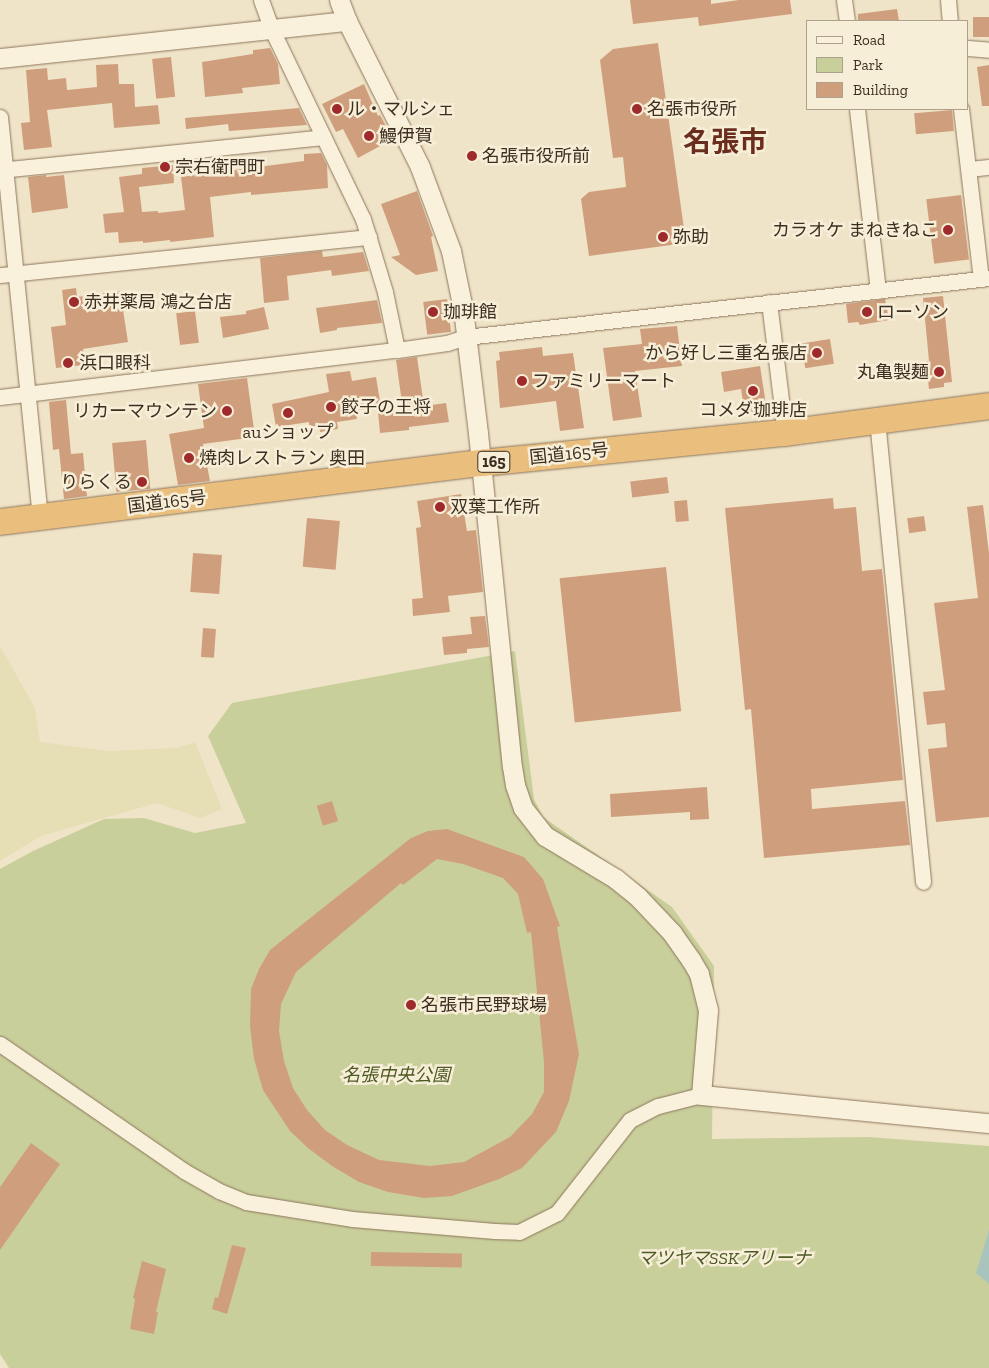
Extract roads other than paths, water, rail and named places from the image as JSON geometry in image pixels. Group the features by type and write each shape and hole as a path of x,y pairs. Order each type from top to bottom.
{"highway":[{"name":"国道165号","path":"0,522 482,463 785,433 989,406"}],"street":[{"path":"261,0 272,30 351,194 369,237 385,292 397,350"},
{"path":"339,0 347,21 405,134 451,252 466,337 482,463 512,766 518,796 522,808 545,836 616,879 638,897 672,933 691,960 699,974 708,1010 701,1095"},
{"path":"844,0 847,20"},
{"path":"948,0 950,20"},
{"path":"0,58 347,21"},
{"path":"969,48 989,50"},
{"path":"857,110 878,291"},
{"path":"0,397 397,350 448,343 466,337 985,279 961,110"},
{"path":"0,117 3,170 16,274 40,517"},
{"path":"3,170 323,137"},
{"path":"969,169 989,167"},
{"path":"0,276 369,237"},
{"path":"769,302 785,433"},
{"path":"877,420 923,882"},
{"path":"0,1044 184,1171 246,1202 352,1218 494,1231 519,1232 556,1213 630,1120 658,1106 701,1095 989,1123"}],"water":[{"path":"989,1230 989,1284 976,1273"}],"place":[{"name":"ル・マルシェ","path":"337,109"},
{"name":"名張市役所","path":"637,109"},
{"name":"鰻伊賀","path":"369,136"},
{"name":"名張市役所前","path":"472,156"},
{"name":"宗右衛門町","path":"165,167"},
{"name":"カラオケ まねきねこ","path":"948,230"},
{"name":"弥助","path":"663,237"},
{"name":"赤井薬局 鴻之台店","path":"74,302"},
{"name":"珈琲館","path":"433,312"},
{"name":"ローソン","path":"867,312"},
{"name":"から好し三重名張店","path":"817,353"},
{"name":"浜口眼科","path":"68,363"},
{"name":"丸亀製麺","path":"939,372"},
{"name":"ファミリーマート","path":"522,381"},
{"name":"コメダ珈琲店","path":"753,391"},
{"name":"餃子の王将","path":"331,407"},
{"name":"リカーマウンテン","path":"227,411"},
{"name":"auショップ","path":"288,413"},
{"name":"焼肉レストラン 奥田","path":"189,458"},
{"name":"りらくる","path":"142,482"},
{"name":"双葉工作所","path":"440,507"},
{"name":"名張市民野球場","path":"411,1005"}],"district":[{"name":"名張市","path":"725,142"}],"park label":[{"name":"名張中央公園","path":"396,1075"},
{"name":"マツヤマSSKアリーナ","path":"724,1258"}]}
